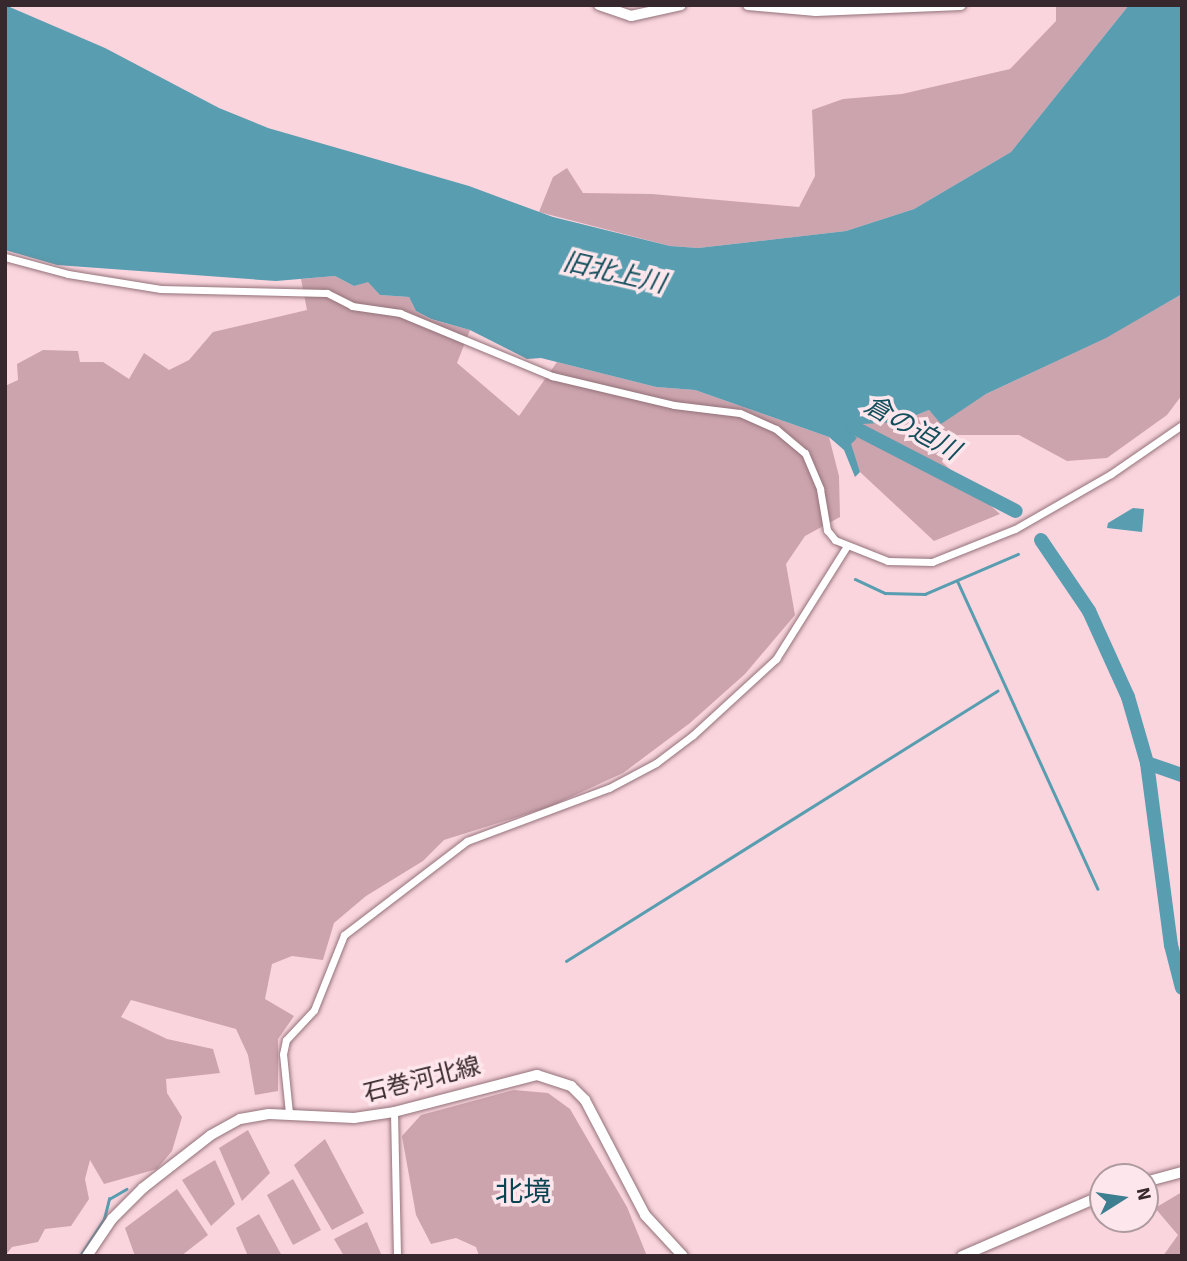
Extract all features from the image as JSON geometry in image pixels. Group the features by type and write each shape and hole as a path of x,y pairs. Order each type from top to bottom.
{"main road":[{"name":"石巻河北線","path":"87,1256 112,1219 143,1188 211,1135 240,1119 289,1113 354,1118 394,1112 526,1076 553,1078 571,1086 595,1116 646,1215 683,1256"},
{"path":"1159,1178 1182,1172"},
{"path":"961,1256 1089,1201"}],"street":[{"path":"599,5 631,16 681,5"},
{"path":"748,5 817,11 961,5"},
{"path":"5,257 68,274 161,289 327,293 352,306 400,313 552,376 674,405 740,413 776,429 804,453 820,489 827,530 846,546 888,561 946,559 1027,522 1111,474 1182,425"},
{"path":"289,1113 283,1054 286,1040 314,1010 344,935 467,841 609,788 656,763 693,735 776,659 846,546"},
{"path":"394,1112 397,1256"}],"shaded area":[{"path":"1056,5 1129,5 1011,152 914,209 846,231 698,248 670,246 539,212 553,177 567,168 583,193 652,194 799,207 815,176 812,110 843,99 902,94 1010,69 1056,21"},
{"path":"335,276 354,286 368,281 380,295 409,297 416,311 430,319 470,330 457,363 519,416 557,362 656,387 695,390 829,437 839,476 840,517 805,536 786,564 795,615 745,674 690,723 623,773 549,807 444,840 423,861 366,896 334,923 323,960 292,956 272,964 265,999 294,1016 278,1039 278,1091 255,1095 248,1055 236,1029 131,1000 121,1017 167,1039 213,1049 220,1073 166,1079 167,1093 182,1117 172,1151 157,1169 104,1184 90,1160 85,1179 89,1199 71,1226 45,1229 38,1242 12,1247 5,1256 5,386 18,380 17,364 43,350 78,351 80,362 103,362 129,379 144,353 169,370 189,360 213,332 307,310 301,279"},
{"path":"1182,294 1182,395 1167,415 1107,458 1067,461 1019,435 954,435 942,462 1000,514 934,541 860,472 842,426 865,421 899,422 929,410 941,423 986,394 1105,338"},
{"path":"514,1090 548,1093 570,1109 627,1207 647,1256 479,1256 476,1247 456,1238 431,1244 416,1215 402,1136 421,1115"},
{"path":"248,1130 270,1173 242,1201 219,1148"},
{"path":"325,1139 364,1213 332,1230 294,1165"},
{"path":"215,1160 235,1204 211,1226 182,1180"},
{"path":"293,1179 321,1230 293,1245 267,1195"},
{"path":"177,1189 208,1235 181,1256 135,1256 125,1228"},
{"path":"1182,1192 1182,1256 1163,1256 1178,1235 1159,1213 1159,1206"},
{"path":"259,1214 282,1256 248,1256 236,1228"},
{"path":"367,1222 382,1256 344,1256 334,1239"}],"water":[{"name":"旧北上川","path":"5,5 105,48 219,108 268,128 469,186 553,217 670,246 698,248 846,231 914,209 1011,152 1129,5 1182,5 1182,294 1106,338 986,394 941,424 929,410 899,422 843,425 857,438 851,444 860,472 855,477 844,450 829,437 695,390 656,387 541,358 527,359 470,330 431,319 416,311 409,297 380,295 368,282 354,286 335,276 276,281 57,265 5,250"},
{"path":"1133,508 1144,509 1142,532 1107,528 1108,523"}],"waterway":[{"name":"倉の迫川","path":"836,413 853,427 1016,511"},
{"name":"倉の迫川","path":"1041,540 1089,611 1128,697 1147,763 1171,945 1182,988"},
{"path":"855,579 885,593 925,594 1018,554"},
{"path":"958,582 1098,889"},
{"path":"566,961 997,691"},
{"name":"倉の迫川","path":"1147,763 1182,775"},
{"path":"80,1256 104,1219 109,1199 126,1189"}],"district":[{"name":"北境","path":"523,1192"}]}
